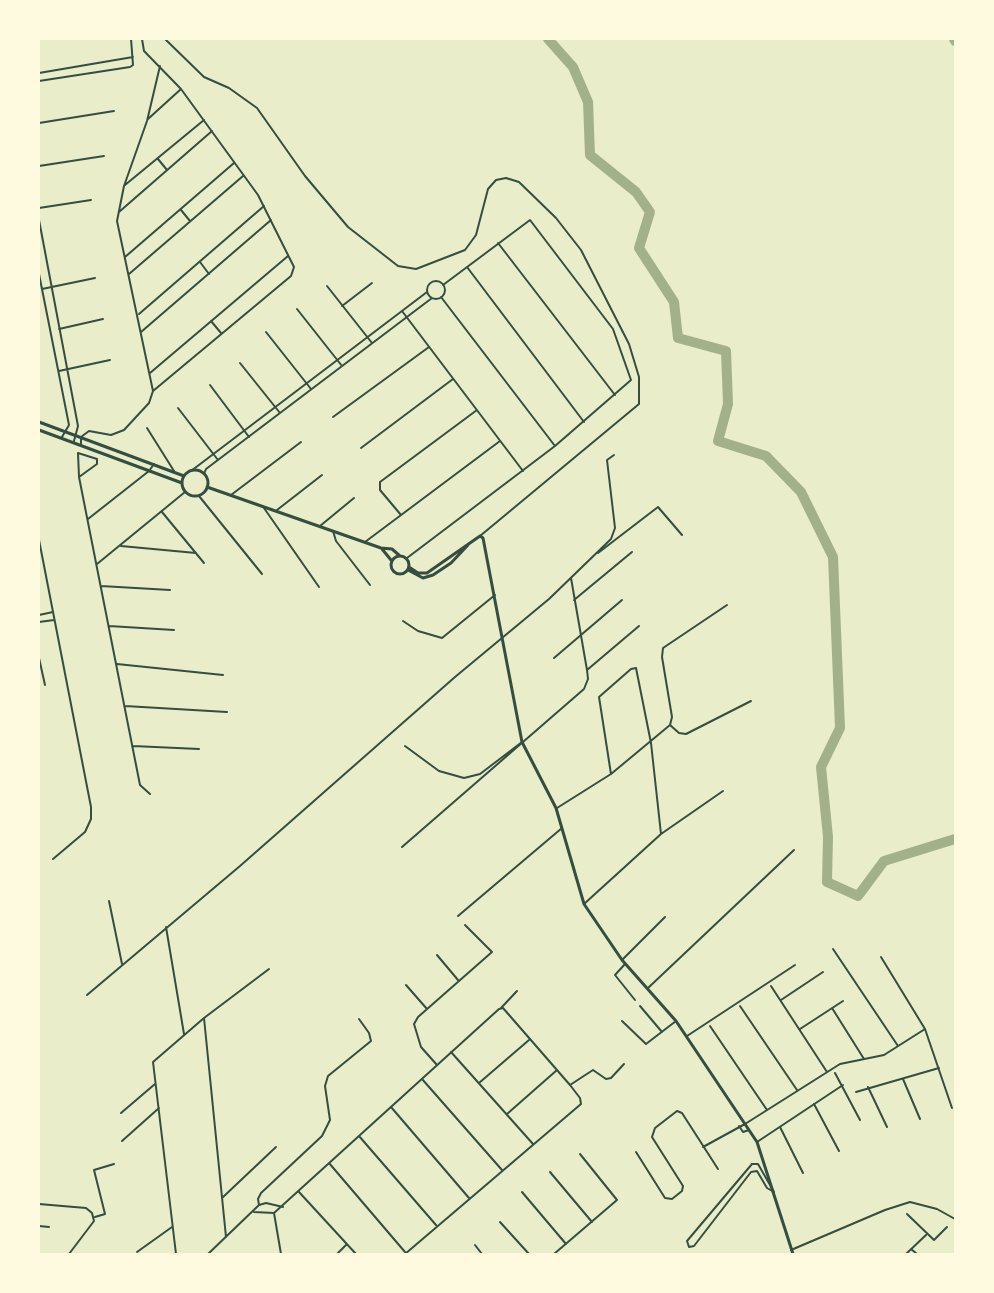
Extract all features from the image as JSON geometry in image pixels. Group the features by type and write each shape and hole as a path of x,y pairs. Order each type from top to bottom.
{"street":[{"path":"74,441 89,431 119,434 149,403 153,391 291,276 294,267 264,206 182,88 144,51 142,39"},
{"path":"165,39 204,77 229,88 257,108 305,176 348,227 398,266 416,269 465,250 476,235 488,189 496,180 506,178 519,182 556,218 581,250 629,344 639,377 639,404 432,574 423,578 408,568"},
{"path":"39,81 130,67 133,65 131,40"},
{"path":"39,73 133,57"},
{"path":"79,66 81,75"},
{"path":"153,391 117,221 124,186 147,121 160,66"},
{"path":"147,121 182,88"},
{"path":"39,123 114,111"},
{"path":"124,186 204,120"},
{"path":"118,213 212,131"},
{"path":"39,166 104,156"},
{"path":"158,159 167,170"},
{"path":"124,257 234,163"},
{"path":"129,274 243,176"},
{"path":"39,208 91,200"},
{"path":"138,314 264,206"},
{"path":"180,209 190,221"},
{"path":"39,220 81,444"},
{"path":"141,332 271,220"},
{"path":"407,558 555,446 631,380 613,330 535,223 526,221 443,285"},
{"path":"498,242 615,395"},
{"path":"149,374 288,256"},
{"path":"200,262 209,274"},
{"path":"467,267 584,422"},
{"path":"39,274 69,425 62,437"},
{"path":"42,289 95,279"},
{"path":"207,487 199,496 191,496 184,492 182,483 184,476 427,292 431,283 439,281 443,285 444,293 441,297"},
{"path":"342,306 372,283"},
{"path":"327,286 372,343"},
{"path":"427,292 432,298"},
{"path":"207,487 204,474 206,468 406,316 432,298 441,297"},
{"path":"441,297 555,446"},
{"path":"297,309 342,366"},
{"path":"402,311 523,471"},
{"path":"59,329 103,319"},
{"path":"211,321 222,333"},
{"path":"266,332 311,389"},
{"path":"333,417 429,347"},
{"path":"59,371 110,360"},
{"path":"240,363 280,413"},
{"path":"361,448 453,379"},
{"path":"210,385 249,437"},
{"path":"178,408 218,460"},
{"path":"401,515 380,490 380,482 477,410"},
{"path":"39,422 184,476"},
{"path":"147,428 174,471"},
{"path":"39,430 74,441 182,483"},
{"path":"365,542 501,441"},
{"path":"231,495 301,442"},
{"path":"78,477 97,464 96,458 78,453 78,477 102,586 140,785 150,794"},
{"path":"87,995 504,637 611,539 615,528 607,460 614,455"},
{"path":"88,519 149,471 154,464"},
{"path":"191,471 204,474"},
{"path":"276,511 321,475"},
{"path":"207,487 381,548 392,549 400,556 407,558"},
{"path":"97,564 184,492"},
{"path":"199,496 262,574"},
{"path":"320,526 354,498"},
{"path":"263,506 319,587"},
{"path":"593,555 610,546 658,507 682,535"},
{"path":"162,511 204,563"},
{"path":"333,531 336,541 370,585"},
{"path":"480,536 504,637 523,743 556,808 584,904 624,962 687,1036 757,1142 792,1252 885,1210 910,1202 937,1209 955,1219"},
{"path":"39,540 92,819 85,832 53,859"},
{"path":"120,546 196,553"},
{"path":"381,548 392,561"},
{"path":"574,600 632,552"},
{"path":"400,556 392,561 391,567 397,573 408,568"},
{"path":"407,558 408,568"},
{"path":"402,847 584,688 588,679 587,670 571,578"},
{"path":"102,586 170,590"},
{"path":"403,621 418,631 442,638 495,595"},
{"path":"554,658 622,600"},
{"path":"556,808 611,774 651,743 670,724 672,717 662,657 663,648 727,605"},
{"path":"39,615 53,612"},
{"path":"39,622 54,620"},
{"path":"109,626 174,630"},
{"path":"587,670 639,626"},
{"path":"39,658 45,685"},
{"path":"117,664 223,675"},
{"path":"611,774 599,697 632,669 636,669 639,672 651,743 661,834"},
{"path":"670,724 679,733 686,734 751,700"},
{"path":"125,706 227,712"},
{"path":"405,746 439,771 464,778 480,774 523,743"},
{"path":"132,746 199,749"},
{"path":"584,904 661,834 723,791"},
{"path":"458,916 562,828"},
{"path":"646,989 794,850"},
{"path":"109,901 122,964"},
{"path":"635,1000 615,975 665,917"},
{"path":"437,1065 421,1047 414,1024 427,1009 492,952 465,925"},
{"path":"166,927 184,1034"},
{"path":"833,949 898,1046"},
{"path":"437,955 459,980"},
{"path":"881,957 925,1029 952,1108"},
{"path":"687,1036 795,965"},
{"path":"176,1254 153,1062 184,1034 269,969"},
{"path":"781,1000 823,972"},
{"path":"406,985 427,1009"},
{"path":"771,986 827,1072"},
{"path":"254,1212 274,1213 283,1207 502,1008 517,991"},
{"path":"800,1029 843,1001"},
{"path":"640,1006 662,1032"},
{"path":"740,1006 798,1091"},
{"path":"329,1163 405,1254 581,1101 570,1085 502,1008"},
{"path":"832,1008 865,1060"},
{"path":"204,1018 226,1237"},
{"path":"260,1205 258,1198 261,1193 317,1142 330,1120 325,1086 328,1076 371,1041 369,1033 359,1019"},
{"path":"622,1021 646,1044 676,1021"},
{"path":"710,1026 767,1111"},
{"path":"703,1147 746,1124 840,1064 884,1055 925,1029"},
{"path":"479,1083 529,1039"},
{"path":"451,1052 533,1144"},
{"path":"570,1085 592,1070 606,1079 611,1078 624,1064"},
{"path":"856,1092 939,1068"},
{"path":"507,1114 556,1070"},
{"path":"835,1073 860,1120"},
{"path":"422,1079 502,1170"},
{"path":"903,1079 920,1119"},
{"path":"121,1113 155,1084"},
{"path":"757,1142 843,1085"},
{"path":"868,1087 887,1127"},
{"path":"814,1104 839,1151"},
{"path":"391,1107 469,1198"},
{"path":"122,1141 159,1108"},
{"path":"636,1152 665,1198 670,1200 681,1191 683,1186 656,1144 653,1132 673,1113 680,1111 718,1169"},
{"path":"739,1126 742,1132 749,1130"},
{"path":"780,1127 804,1173"},
{"path":"359,1136 436,1226"},
{"path":"222,1198 276,1147"},
{"path":"554,1254 617,1200 580,1154"},
{"path":"94,1217 105,1214 94,1170 114,1164"},
{"path":"752,1164 758,1164 774,1192 767,1188 757,1171 751,1172 694,1246 687,1246 687,1241 752,1164"},
{"path":"550,1172 592,1222"},
{"path":"298,1192 356,1254"},
{"path":"522,1192 566,1244"},
{"path":"208,1254 260,1205 266,1203 283,1207"},
{"path":"39,1204 86,1208 94,1217"},
{"path":"274,1213 281,1254"},
{"path":"907,1214 926,1234 935,1239 947,1227"},
{"path":"69,1254 91,1226 94,1217"},
{"path":"500,1222 528,1254"},
{"path":"39,1226 49,1227"},
{"path":"137,1252 172,1227"},
{"path":"906,1254 926,1234"},
{"path":"337,1254 347,1245"},
{"path":"475,1245 482,1254"},
{"path":"911,1249 917,1254"}],"waterway":[{"path":"548,39 573,67 588,102 590,155 636,192 650,212 639,248 674,302 678,338 726,351 728,404 718,441 766,456 801,492 833,557 840,728 821,767 828,837 827,882 858,896 884,861 955,839"}]}
